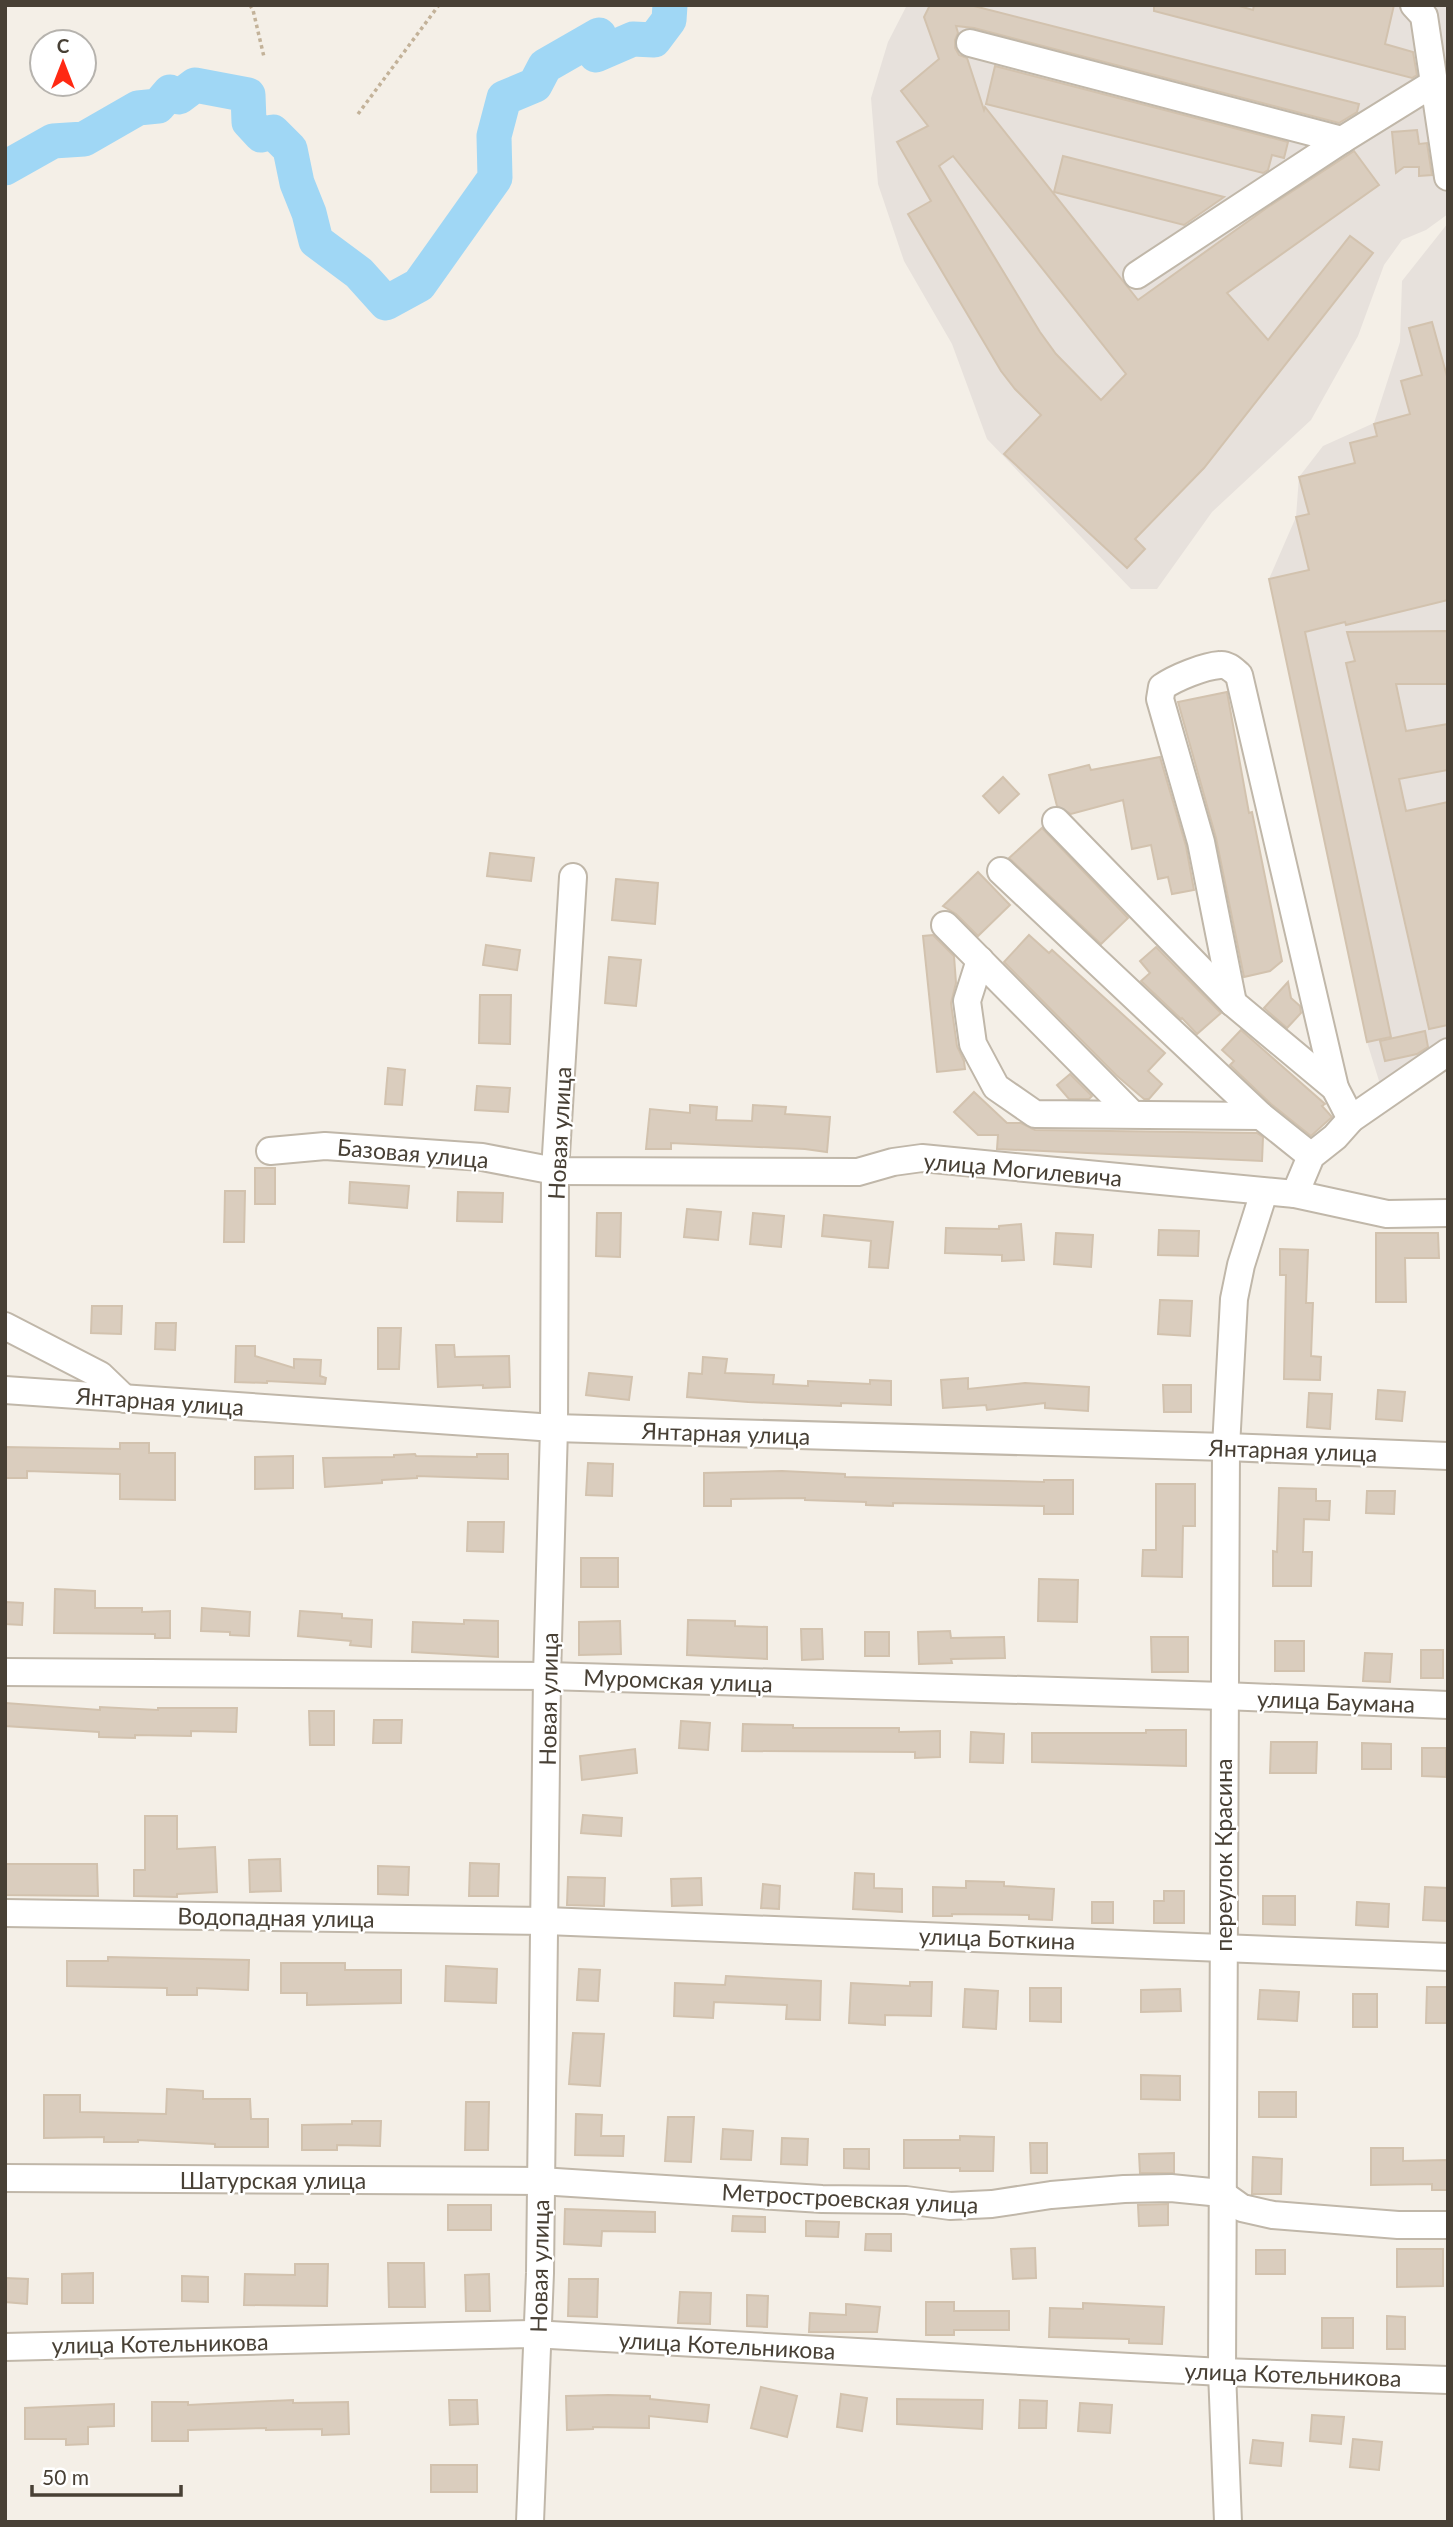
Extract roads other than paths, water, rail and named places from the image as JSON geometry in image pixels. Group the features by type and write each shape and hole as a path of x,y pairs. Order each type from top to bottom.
{"street":[{"path":"1414,5 1424,16 1448,177"},
{"path":"970,43 1342,140"},
{"path":"1137,275 1434,83"},
{"path":"1233,1003 1201,842 1160,699 1162,687 1173,679 1221,664 1232,668 1239,675 1335,1088 1351,1119"},
{"path":"1056,821 1233,1003 1335,1088"},
{"path":"1000,871 1261,1116 1311,1156"},
{"name":"Новая улица","path":"530,2522 540,2273 547,1676 554,1428 555,1171 573,877"},
{"path":"945,925 1132,1114"},
{"path":"980,960 967,1001 973,1044 996,1087 1035,1114 1261,1116"},
{"path":"1295,1194 1311,1156 1335,1137 1351,1119 1448,1052"},
{"name":"Базовая улица","path":"271,1151 325,1146 482,1157 555,1171"},
{"name":"улица Могилевича","path":"555,1171 858,1172 922,1158 1295,1194 1387,1214 1448,1213"},
{"name":"переулок Красина","path":"1228,2522 1222,2372 1226,1447 1234,1299 1241,1265 1264,1192"},
{"path":"5,1326 100,1376 125,1399"},
{"name":"Янтарная улица","path":"5,1390 554,1428 1448,1455"},
{"name":"Муромская улица","path":"5,1672 547,1676 1224,1696"},
{"name":"улица Баумана","path":"1224,1696 1448,1705"},
{"name":"Водопадная улица","path":"5,1913 546,1921"},
{"name":"улица Боткина","path":"546,1921 1448,1957"},
{"name":"Шатурская улица","path":"5,2178 540,2181"},
{"name":"Метростроевская улица","path":"540,2181 822,2199 906,2200 950,2206 1124,2189 1171,2188 1222,2193 1242,2208 1273,2215 1398,2225 1448,2225"},
{"name":"улица Котельникова","path":"5,2347 537,2335 1222,2372 1448,2380"}],"waterway":[{"path":"5,168 53,141 84,139 138,108 158,106 170,92 179,97 195,85 248,95 249,122 261,135 273,132 290,149 297,183 316,241 359,273 386,303 419,285 495,178 494,136 504,98 535,85 545,66 599,35 596,55 633,39 654,40 669,20 670,5"}]}
